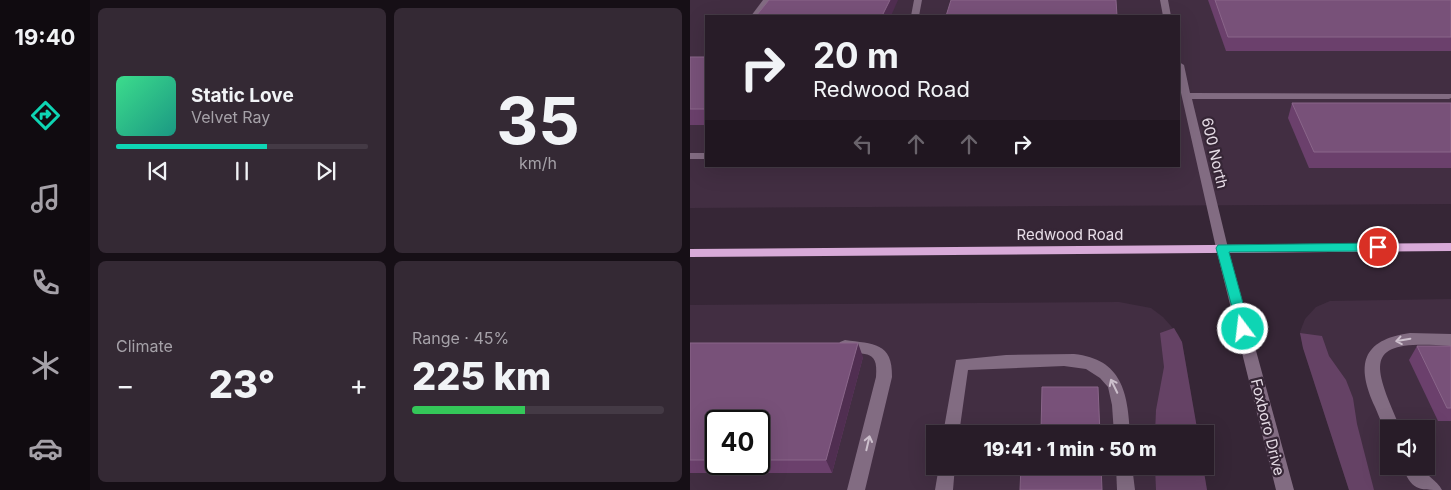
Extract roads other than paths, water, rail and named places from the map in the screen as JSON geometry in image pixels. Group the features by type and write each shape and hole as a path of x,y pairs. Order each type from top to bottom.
{"main road":[{"name":"Redwood Road","path":"690,253 1451,247"}],"street":[{"path":"756,15 767,0"},
{"path":"915,15 918,0"},
{"path":"1164,0 1167,15"},
{"name":"600 North","path":"1180,78 1186,96 1222,248"},
{"path":"1186,96 1449,96"},
{"path":"690,156 705,156"},
{"name":"Foxboro Drive","path":"1222,248 1285,490"},
{"path":"1389,420 1372,377 1372,362 1375,353 1381,346 1402,340 1420,338 1451,340"},
{"path":"833,346 852,346 868,349 880,354 885,362 884,377 856,490"},
{"path":"953,425 961,364 1027,360 1072,360 1088,362 1110,378 1117,391 1121,425"},
{"path":"944,490 946,475"},
{"path":"1125,475 1126,490"},
{"path":"1416,475 1433,490"}]}
